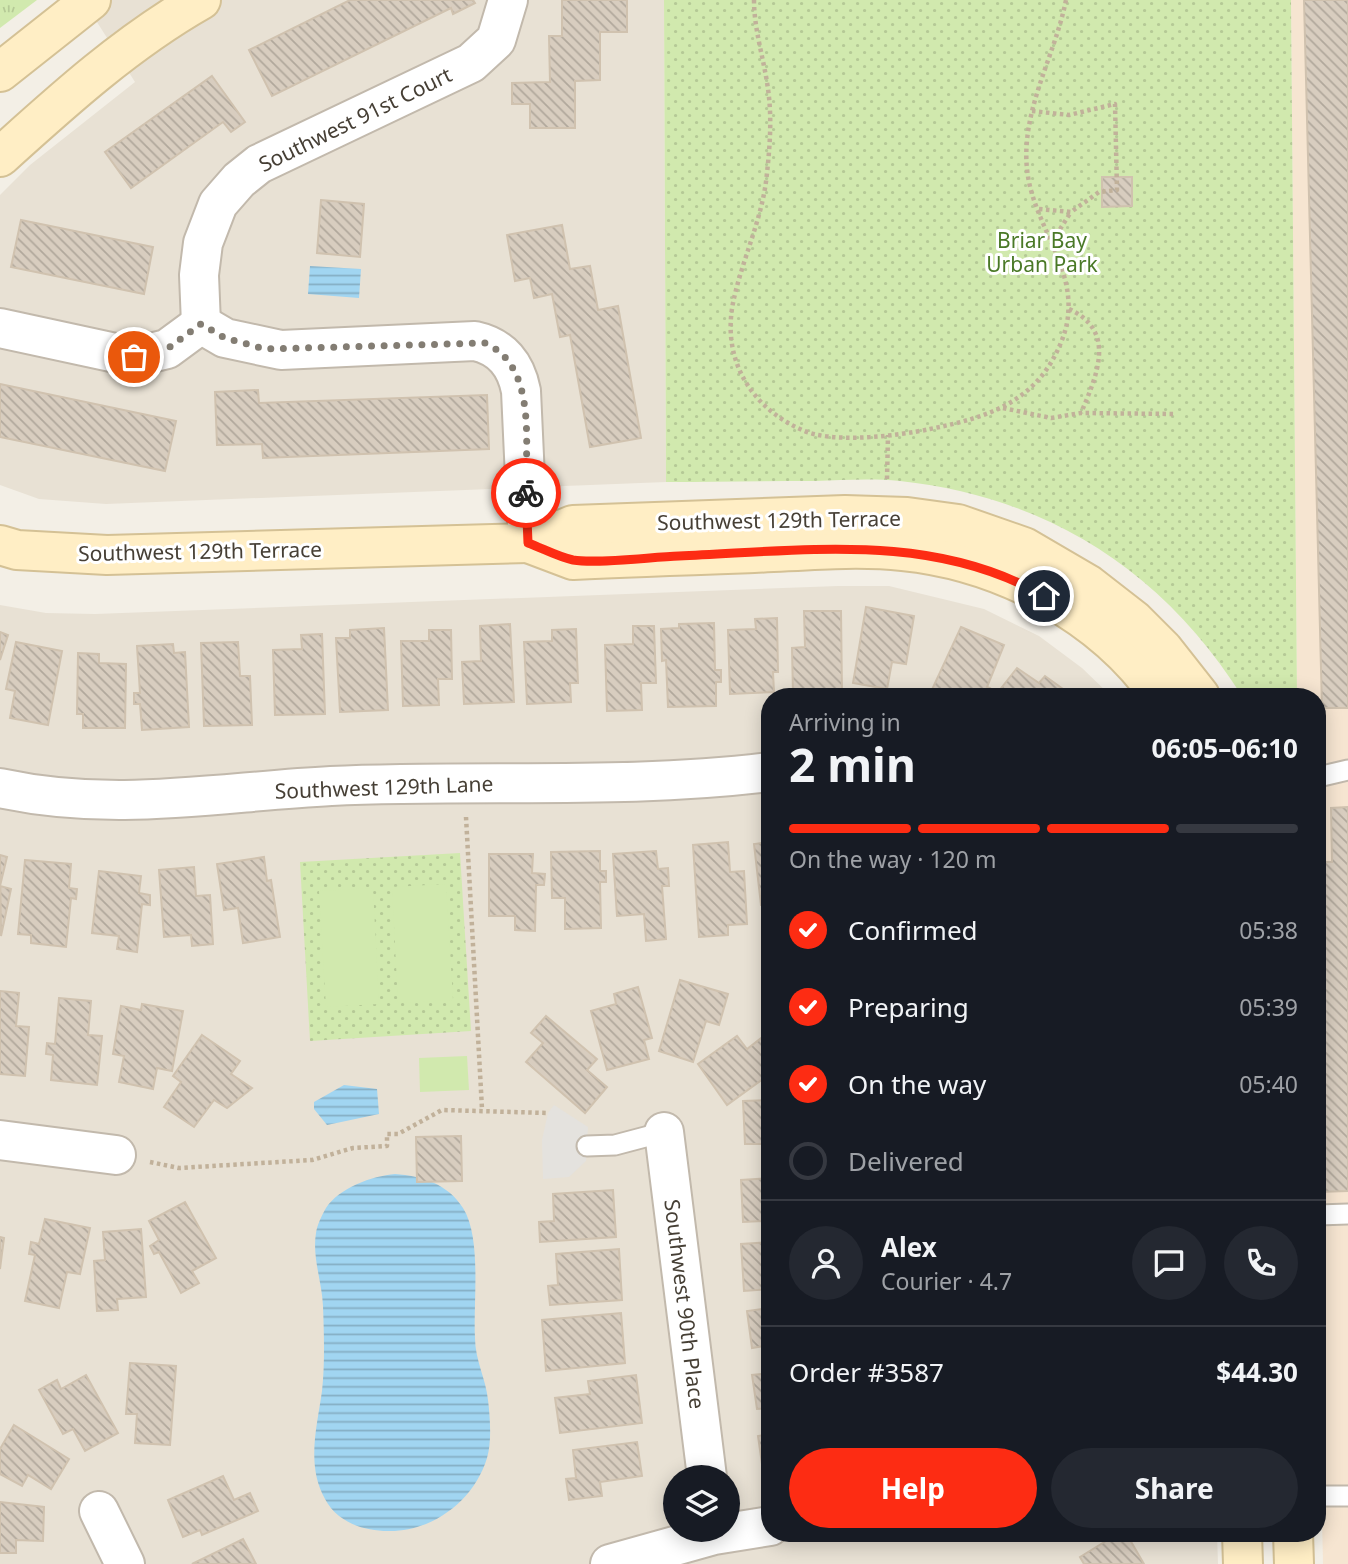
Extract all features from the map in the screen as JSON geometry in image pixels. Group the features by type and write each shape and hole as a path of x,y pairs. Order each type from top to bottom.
{"street":[{"path":"0,72 91,0"},
{"path":"0,156 65,98 151,12 201,0"},
{"name":"Southwest 91st Court","path":"201,324 199,275 203,243 218,204 228,190 259,164 471,63 496,40 509,0"},
{"path":"0,328 134,357 167,349 201,324 225,338 265,349 475,341 493,346 515,369 521,391 528,543"},
{"name":"Southwest 129th Terrace","path":"0,545 17,551 107,555 528,543 573,525 845,515 927,519 988,533 1044,557 1113,603 1163,649 1194,688"},
{"name":"Southwest 129th Terrace","path":"528,543 573,560 873,549 950,558 1026,585 1087,622 1132,662 1153,688"},
{"name":"Southwest 129th Lane","path":"0,788 74,801 140,801 331,786 664,782 761,773"},
{"name":"Southwest 90th Place","path":"664,1132 705,1465"},
{"path":"0,1140 116,1155"},
{"path":"99,1511 125,1564"},
{"path":"740,1529 761,1527"},
{"path":"610,1564 681,1542"},
{"path":"1242,1542 1243,1564"},
{"path":"1293,1542 1294,1564"}],"lane":[{"path":"1326,775 1348,770"},
{"path":"587,1146 615,1145 664,1132"},
{"path":"1326,1215 1348,1214"},
{"path":"1326,1496 1348,1496"}],"path":[{"path":"754,0 770,109 769,158 763,205 733,305 729,342 745,383 763,406 803,431 853,438 888,435 975,420 1003,408 1025,394 1053,360 1063,338 1069,309 1065,273 1039,209 1027,170 1027,145 1032,111 1066,0"},
{"path":"1032,111 1069,115 1115,104 1117,190 1099,192 1071,212 1052,241"},
{"path":"1039,209 1071,212"},
{"path":"1069,309 1091,322 1099,345 1091,388 1081,413"},
{"path":"1003,408 1051,418 1081,413 1175,414"},
{"path":"887,479 888,435"},
{"path":"466,814 482,1110"},
{"path":"169,1166 312,1160 353,1148 387,1146 387,1134 398,1134 442,1110 548,1113"}],"shaded area":[{"path":"83,0 664,0 666,482 106,504 39,499 0,485 0,195 30,165 135,82"},
{"path":"1291,0 1348,0 1348,1564 1323,1564 1323,1542 1326,1542 1326,688 1297,688"},
{"path":"889,586 984,609 1039,636 1082,668 1103,688 761,688 761,1542 1217,1542 1218,1564 0,1564 0,605 46,613 95,614"},
{"path":"554,1105 588,1127 586,1161 569,1177 543,1179 542,1140 548,1113"}],"green space":[{"path":"0,0 37,0 0,28"},
{"name":"Briar Bay Urban Park","path":"664,0 1291,0 1297,688 1236,688 1211,652 1176,612 1138,577 1097,548 1052,523 1005,504 954,490 889,480 666,482"},
{"path":"460,853 471,1031 310,1041 300,862"},
{"path":"446,884 453,1000 398,1003 392,887"},
{"path":"373,888 379,1004 326,1007 319,891"},
{"path":"467,1056 469,1090 420,1092 419,1058"}],"water":[{"path":"310,266 361,269 359,298 308,294"},
{"path":"344,1085 377,1089 379,1114 327,1125 314,1109 314,1102"},
{"path":"395,1174 424,1179 442,1187 457,1200 469,1221 475,1253 475,1346 487,1392 490,1437 489,1452 481,1474 462,1500 435,1520 404,1530 388,1531 360,1527 336,1514 319,1486 314,1446 322,1391 324,1348 322,1297 315,1242 317,1227 326,1208 339,1195 366,1180"}],"building":[{"path":"350,0 473,0 475,3 453,14 451,8 272,96 249,50"},
{"path":"562,0 627,0 627,32 600,32 600,80 575,81 575,128 530,128 530,104 512,104 512,83 550,82 549,36 562,36"},
{"path":"1304,0 1348,0 1348,708 1326,708 1326,688 1321,688"},
{"path":"212,76 245,122 231,132 223,122 131,188 105,152"},
{"path":"1102,177 1132,177 1132,206 1102,207"},
{"path":"321,200 364,204 360,257 317,253"},
{"path":"21,220 153,247 144,294 11,267"},
{"path":"562,225 570,269 590,266 598,310 618,306 641,438 590,447 570,335 560,337 552,294 534,298 530,278 515,281 507,235"},
{"path":"0,384 176,421 165,471 0,437"},
{"path":"258,390 259,403 487,395 489,449 263,458 262,444 217,445 215,392"},
{"path":"866,607 914,616 906,664 892,662 887,688 853,683"},
{"path":"804,611 841,611 842,688 793,688 792,648 805,647"},
{"path":"777,618 778,672 773,672 774,688 761,688 761,693 730,694 728,630 756,629 755,619"},
{"path":"714,623 715,670 721,670 721,682 716,682 716,706 668,707 666,660 662,661 661,629 679,628 679,624"},
{"path":"510,624 514,702 464,704 462,662 481,661 480,626"},
{"path":"633,626 654,626 656,683 641,683 642,710 607,711 605,645 633,644"},
{"path":"961,627 1004,645 987,687 990,688 933,688"},
{"path":"384,628 388,710 340,712 336,638 350,638 350,630"},
{"path":"576,629 578,683 570,683 571,702 527,704 524,642 552,641 552,630"},
{"path":"429,630 451,630 452,679 438,679 439,705 403,706 401,641 429,641"},
{"path":"0,632 8,635 0,660"},
{"path":"322,634 325,714 275,715 273,650 302,649 301,635"},
{"path":"16,642 62,651 48,725 10,718 15,691 6,689"},
{"path":"238,642 240,676 250,676 252,725 204,726 201,643"},
{"path":"173,644 174,653 185,652 189,727 142,730 140,704 134,704 134,693 140,693 137,646"},
{"path":"78,653 99,654 99,663 126,664 125,728 83,728 83,714 77,714"},
{"path":"1017,668 1039,683 1045,676 1062,688 1001,688"},
{"path":"1348,807 1348,1191 1326,1192 1326,862 1332,862 1331,808"},
{"path":"728,842 730,872 744,871 747,924 728,925 728,935 699,937 693,845"},
{"path":"761,843 761,905 754,844"},
{"path":"600,851 600,871 606,871 606,882 600,882 601,928 565,929 565,898 552,898 551,852"},
{"path":"656,851 658,869 668,868 669,886 662,886 666,939 646,941 644,914 617,916 613,854"},
{"path":"489,854 533,854 532,873 545,874 544,885 536,885 535,931 515,930 515,916 489,916"},
{"path":"0,855 7,857 0,884"},
{"path":"264,857 267,881 271,880 280,937 243,943 238,908 224,910 217,864"},
{"path":"25,860 71,864 69,888 77,889 76,899 71,898 66,947 31,943 31,935 18,934"},
{"path":"194,867 196,896 210,895 213,944 192,946 191,935 164,937 159,870"},
{"path":"99,871 141,876 139,893 150,895 150,905 142,904 137,952 117,949 119,936 92,933"},
{"path":"0,886 11,889 1,936"},
{"path":"680,980 728,994 719,1025 706,1021 693,1062 659,1051"},
{"path":"638,987 652,1038 644,1040 649,1059 607,1070 591,1011 616,1004 614,994"},
{"path":"0,991 19,993 16,1026 29,1027 25,1076 0,1074"},
{"path":"59,998 91,1001 88,1035 102,1036 97,1085 51,1080 53,1055 46,1054 47,1043 55,1044"},
{"path":"142,1004 183,1011 172,1071 157,1068 153,1089 119,1082 124,1056 113,1054 121,1006 141,1010"},
{"path":"546,1016 597,1059 587,1070 607,1087 585,1113 526,1062 543,1043 531,1033"},
{"path":"202,1035 240,1061 231,1074 252,1088 227,1108 214,1100 194,1127 164,1107 181,1082 173,1076"},
{"path":"737,1036 747,1049 761,1038 761,1080 727,1105 698,1064"},
{"path":"761,1100 761,1144 745,1144 743,1101"},
{"path":"461,1136 462,1181 417,1182 416,1137"},
{"path":"761,1179 761,1221 743,1222 741,1180"},
{"path":"613,1190 616,1237 540,1242 539,1222 554,1221 553,1194"},
{"path":"185,1202 216,1258 192,1271 199,1283 181,1293 159,1252 154,1254 150,1246 159,1240 149,1221"},
{"path":"45,1219 90,1228 80,1274 67,1272 59,1308 25,1301 35,1255 29,1254 31,1242 39,1244"},
{"path":"141,1229 146,1297 117,1299 118,1310 97,1311 94,1261 105,1260 103,1232"},
{"path":"0,1237 4,1238 0,1269"},
{"path":"761,1243 761,1290 744,1291 741,1244"},
{"path":"619,1249 622,1300 550,1305 548,1286 558,1285 556,1254"},
{"path":"761,1309 761,1346 752,1348 747,1311"},
{"path":"621,1313 625,1363 546,1371 542,1320"},
{"path":"130,1363 176,1366 170,1445 135,1443 137,1414 126,1414"},
{"path":"761,1374 761,1409 757,1409 752,1375"},
{"path":"86,1375 118,1433 85,1451 73,1429 63,1434 39,1390 57,1380 61,1389"},
{"path":"636,1375 642,1423 560,1433 555,1398 590,1394 588,1381"},
{"path":"14,1425 69,1459 51,1489 28,1475 22,1486 0,1474 0,1449"},
{"path":"758,1436 761,1436 761,1457"},
{"path":"637,1442 642,1476 600,1482 602,1496 569,1500 566,1479 576,1478 573,1450"},
{"path":"223,1476 234,1500 250,1493 258,1511 202,1535 200,1530 183,1537 168,1500"},
{"path":"0,1502 44,1507 43,1541 16,1540 16,1553 0,1553"},
{"path":"243,1539 256,1564 192,1564"},
{"path":"1104,1542 1131,1542 1144,1564 1084,1564 1080,1557"}],"way so far":[{"path":"134,357 167,349 201,324 225,338 265,349 475,341 485,343 493,346 509,360 519,379 523,404 526,493"}],"route":[{"path":"526,493 528,543 573,560 841,549 903,551 950,558 979,567 1026,585 1044,596"}]}
